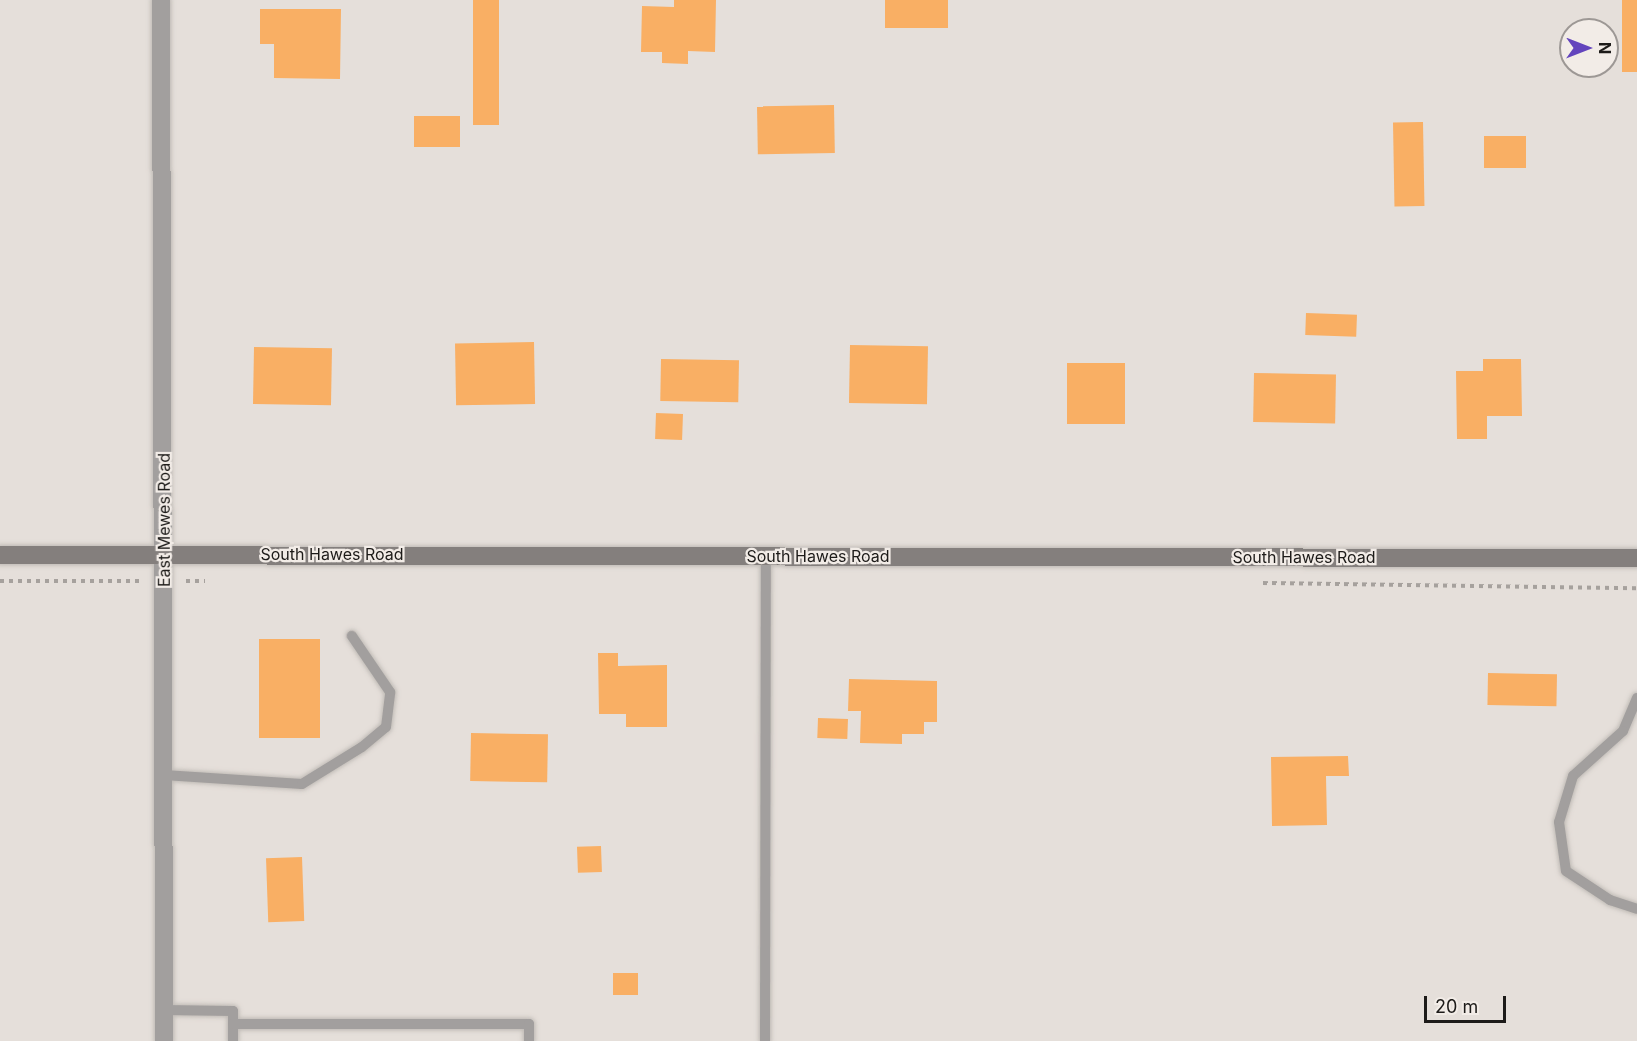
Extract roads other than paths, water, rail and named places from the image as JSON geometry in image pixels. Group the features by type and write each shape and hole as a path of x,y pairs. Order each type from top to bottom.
{"main road":[{"name":"South Hawes Road","path":"0,555 1637,558"}],"street":[{"name":"East Mewes Road","path":"160,0 164,554 164,1041"}],"lane":[{"path":"765,1041 766,556"},
{"path":"164,775 302,784 362,747 386,728 390,692 352,636"},
{"path":"1637,698 1623,730 1573,776 1559,822 1566,871 1610,900 1637,909"},
{"path":"164,1010 233,1011 233,1041"},
{"path":"233,1024 529,1024 529,1041"}]}
